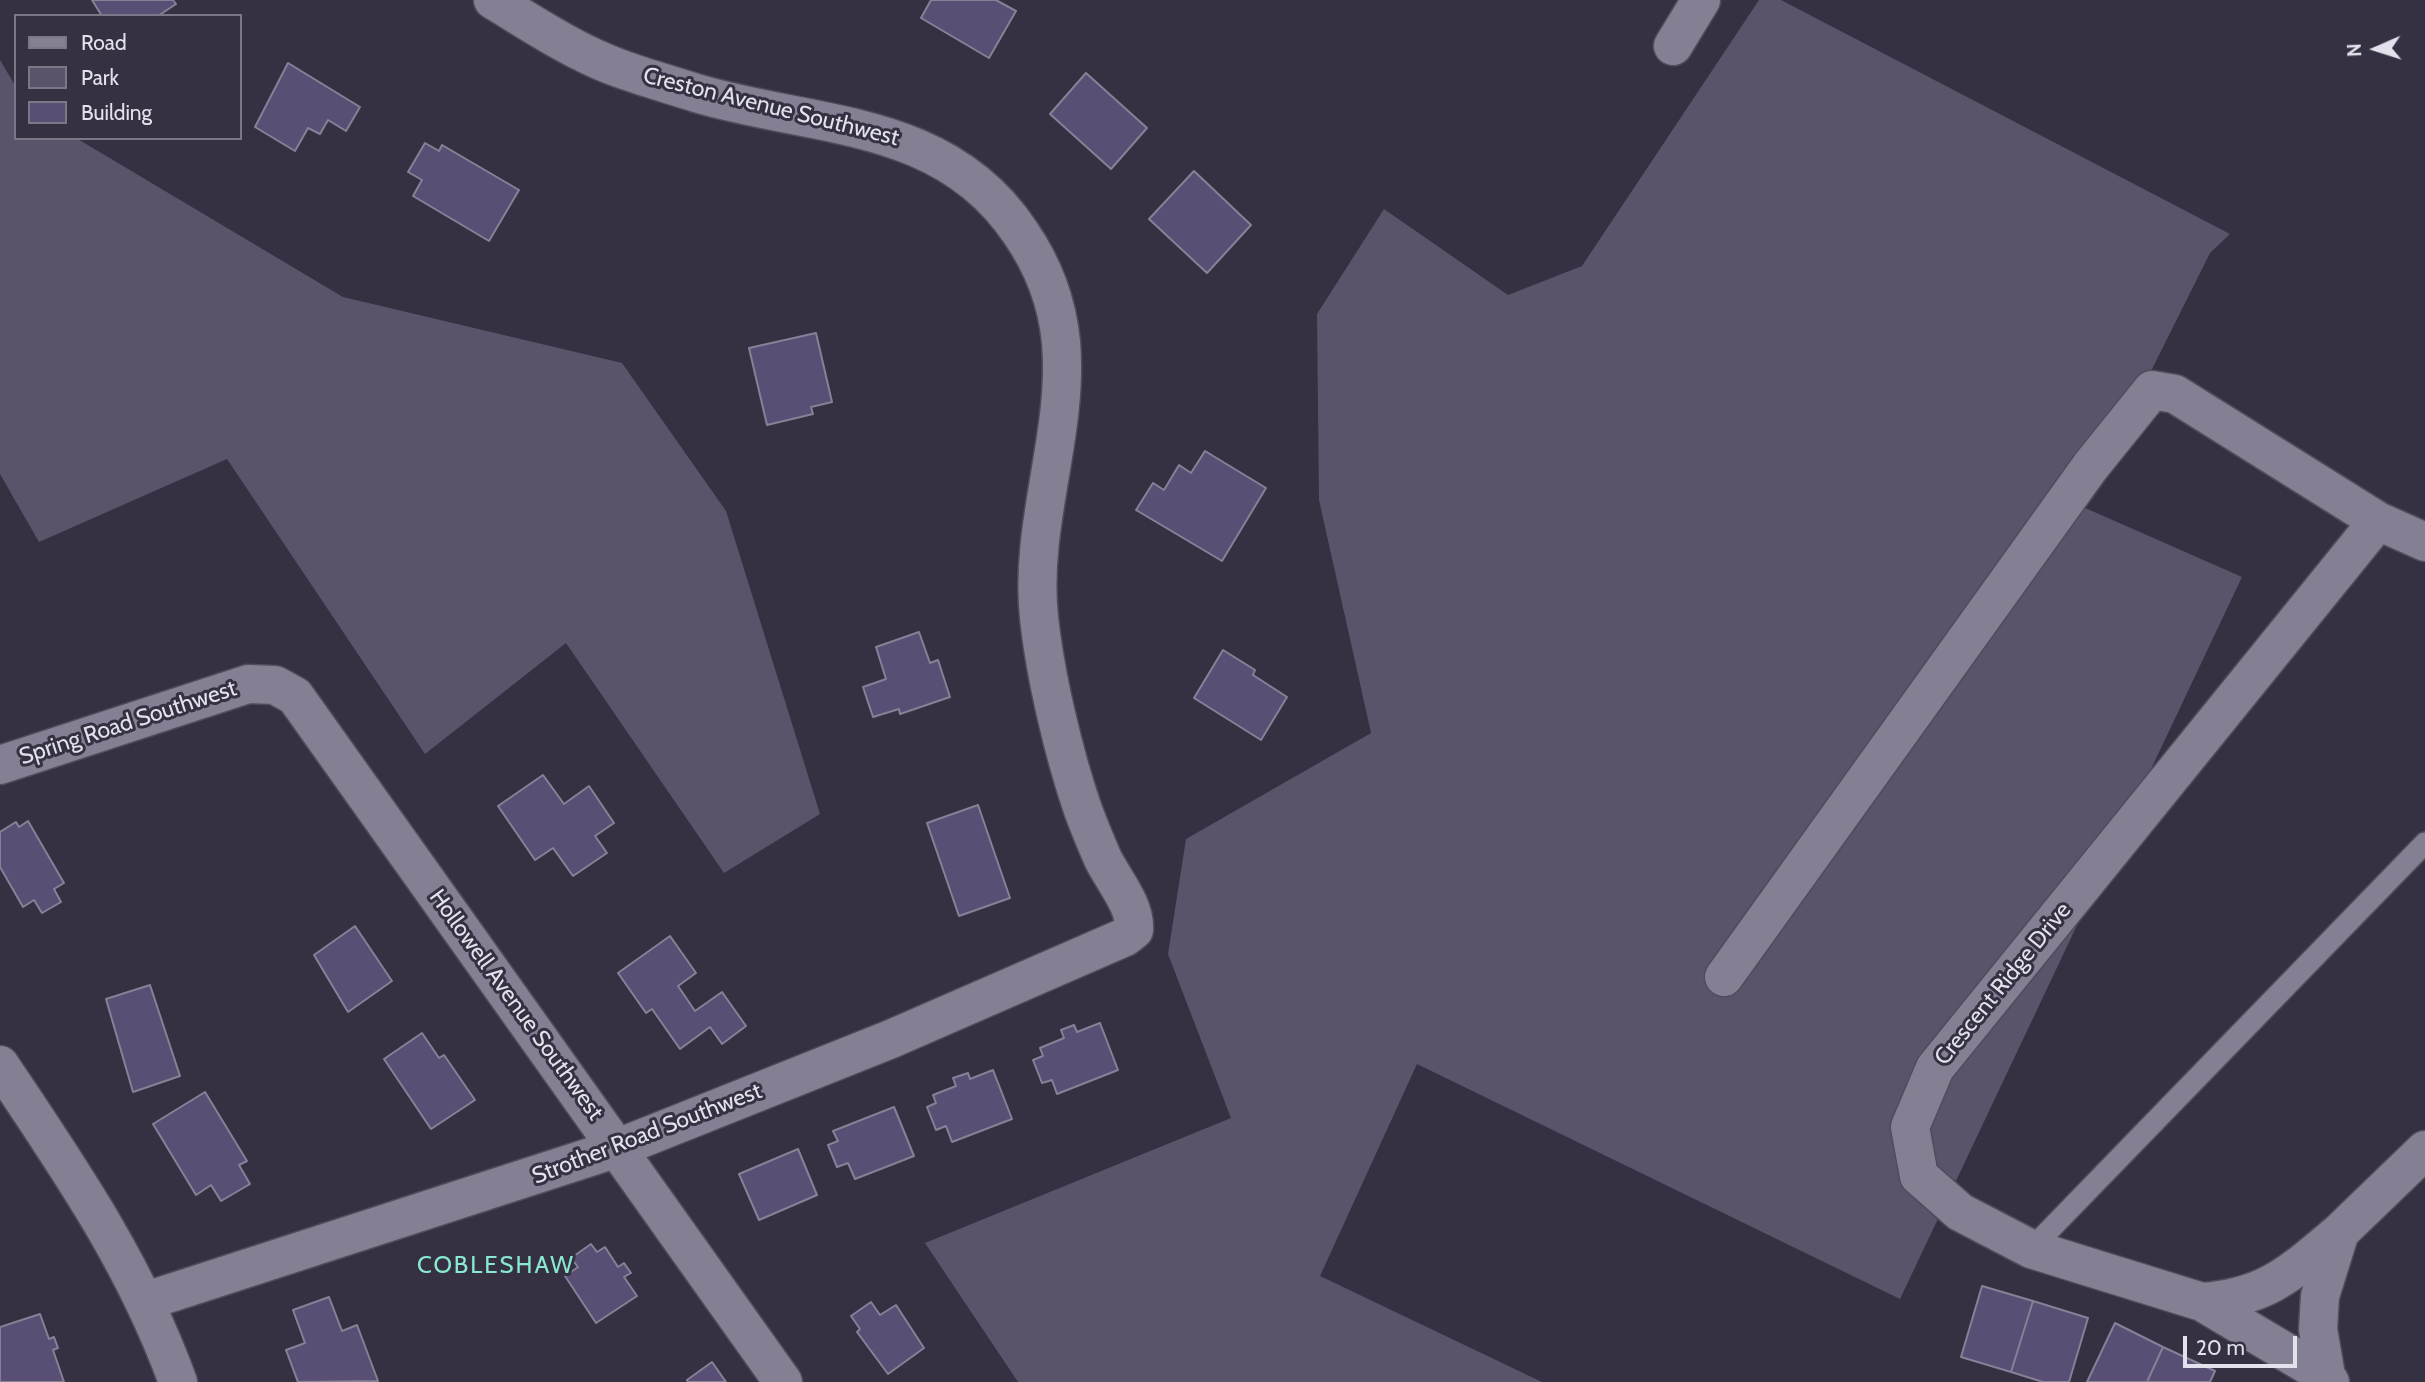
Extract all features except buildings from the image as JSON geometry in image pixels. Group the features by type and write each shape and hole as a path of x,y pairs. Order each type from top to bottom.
{"street":[{"name":"Creston Avenue Southwest","path":"493,0 584,53 617,67 700,94 872,131 913,144 969,177 1010,216 1037,256 1054,300 1061,343 1061,396 1038,561 1038,614 1046,665 1083,809 1102,858 1135,919 1134,930"},
{"path":"1674,46 1701,0"},
{"path":"1724,977 2090,467 2152,390 2175,394 2378,521 2425,542"},
{"name":"Crescent Ridge Drive","path":"2328,1379 2202,1302 2031,1249 1960,1212 1919,1176 1910,1127 1935,1068 2378,521"},
{"name":"Spring Road Southwest","path":"0,765 248,684 275,685 295,696 369,800"},
{"name":"Hollowell Avenue Southwest","path":"369,800 783,1382"},
{"name":"Strother Road Southwest","path":"146,1301 618,1148 891,1039 1125,937 1134,930"},
{"path":"0,1065 102,1218 146,1301 178,1382"},
{"path":"2202,1302 2237,1299 2264,1289 2294,1270 2340,1232 2425,1150"},
{"path":"2328,1379 2318,1329 2320,1296 2340,1232"}],"lane":[{"path":"2031,1249 2425,843"}],"green space":[{"path":"1759,0 1781,0 2230,234 2210,253 2083,507 2242,577 1900,1299 1417,1064 1320,1276 1542,1382 1018,1382 925,1243 1231,1118 1168,954 1186,839 1371,733 1319,500 1317,314 1384,209 1508,295 1582,266"},
{"path":"0,60 14,84 14,140 79,140 343,297 622,363 726,511 820,814 724,873 566,643 425,754 227,459 39,542 0,474"}],"district":[{"name":"COBLESHAW","path":"496,1266"}]}
